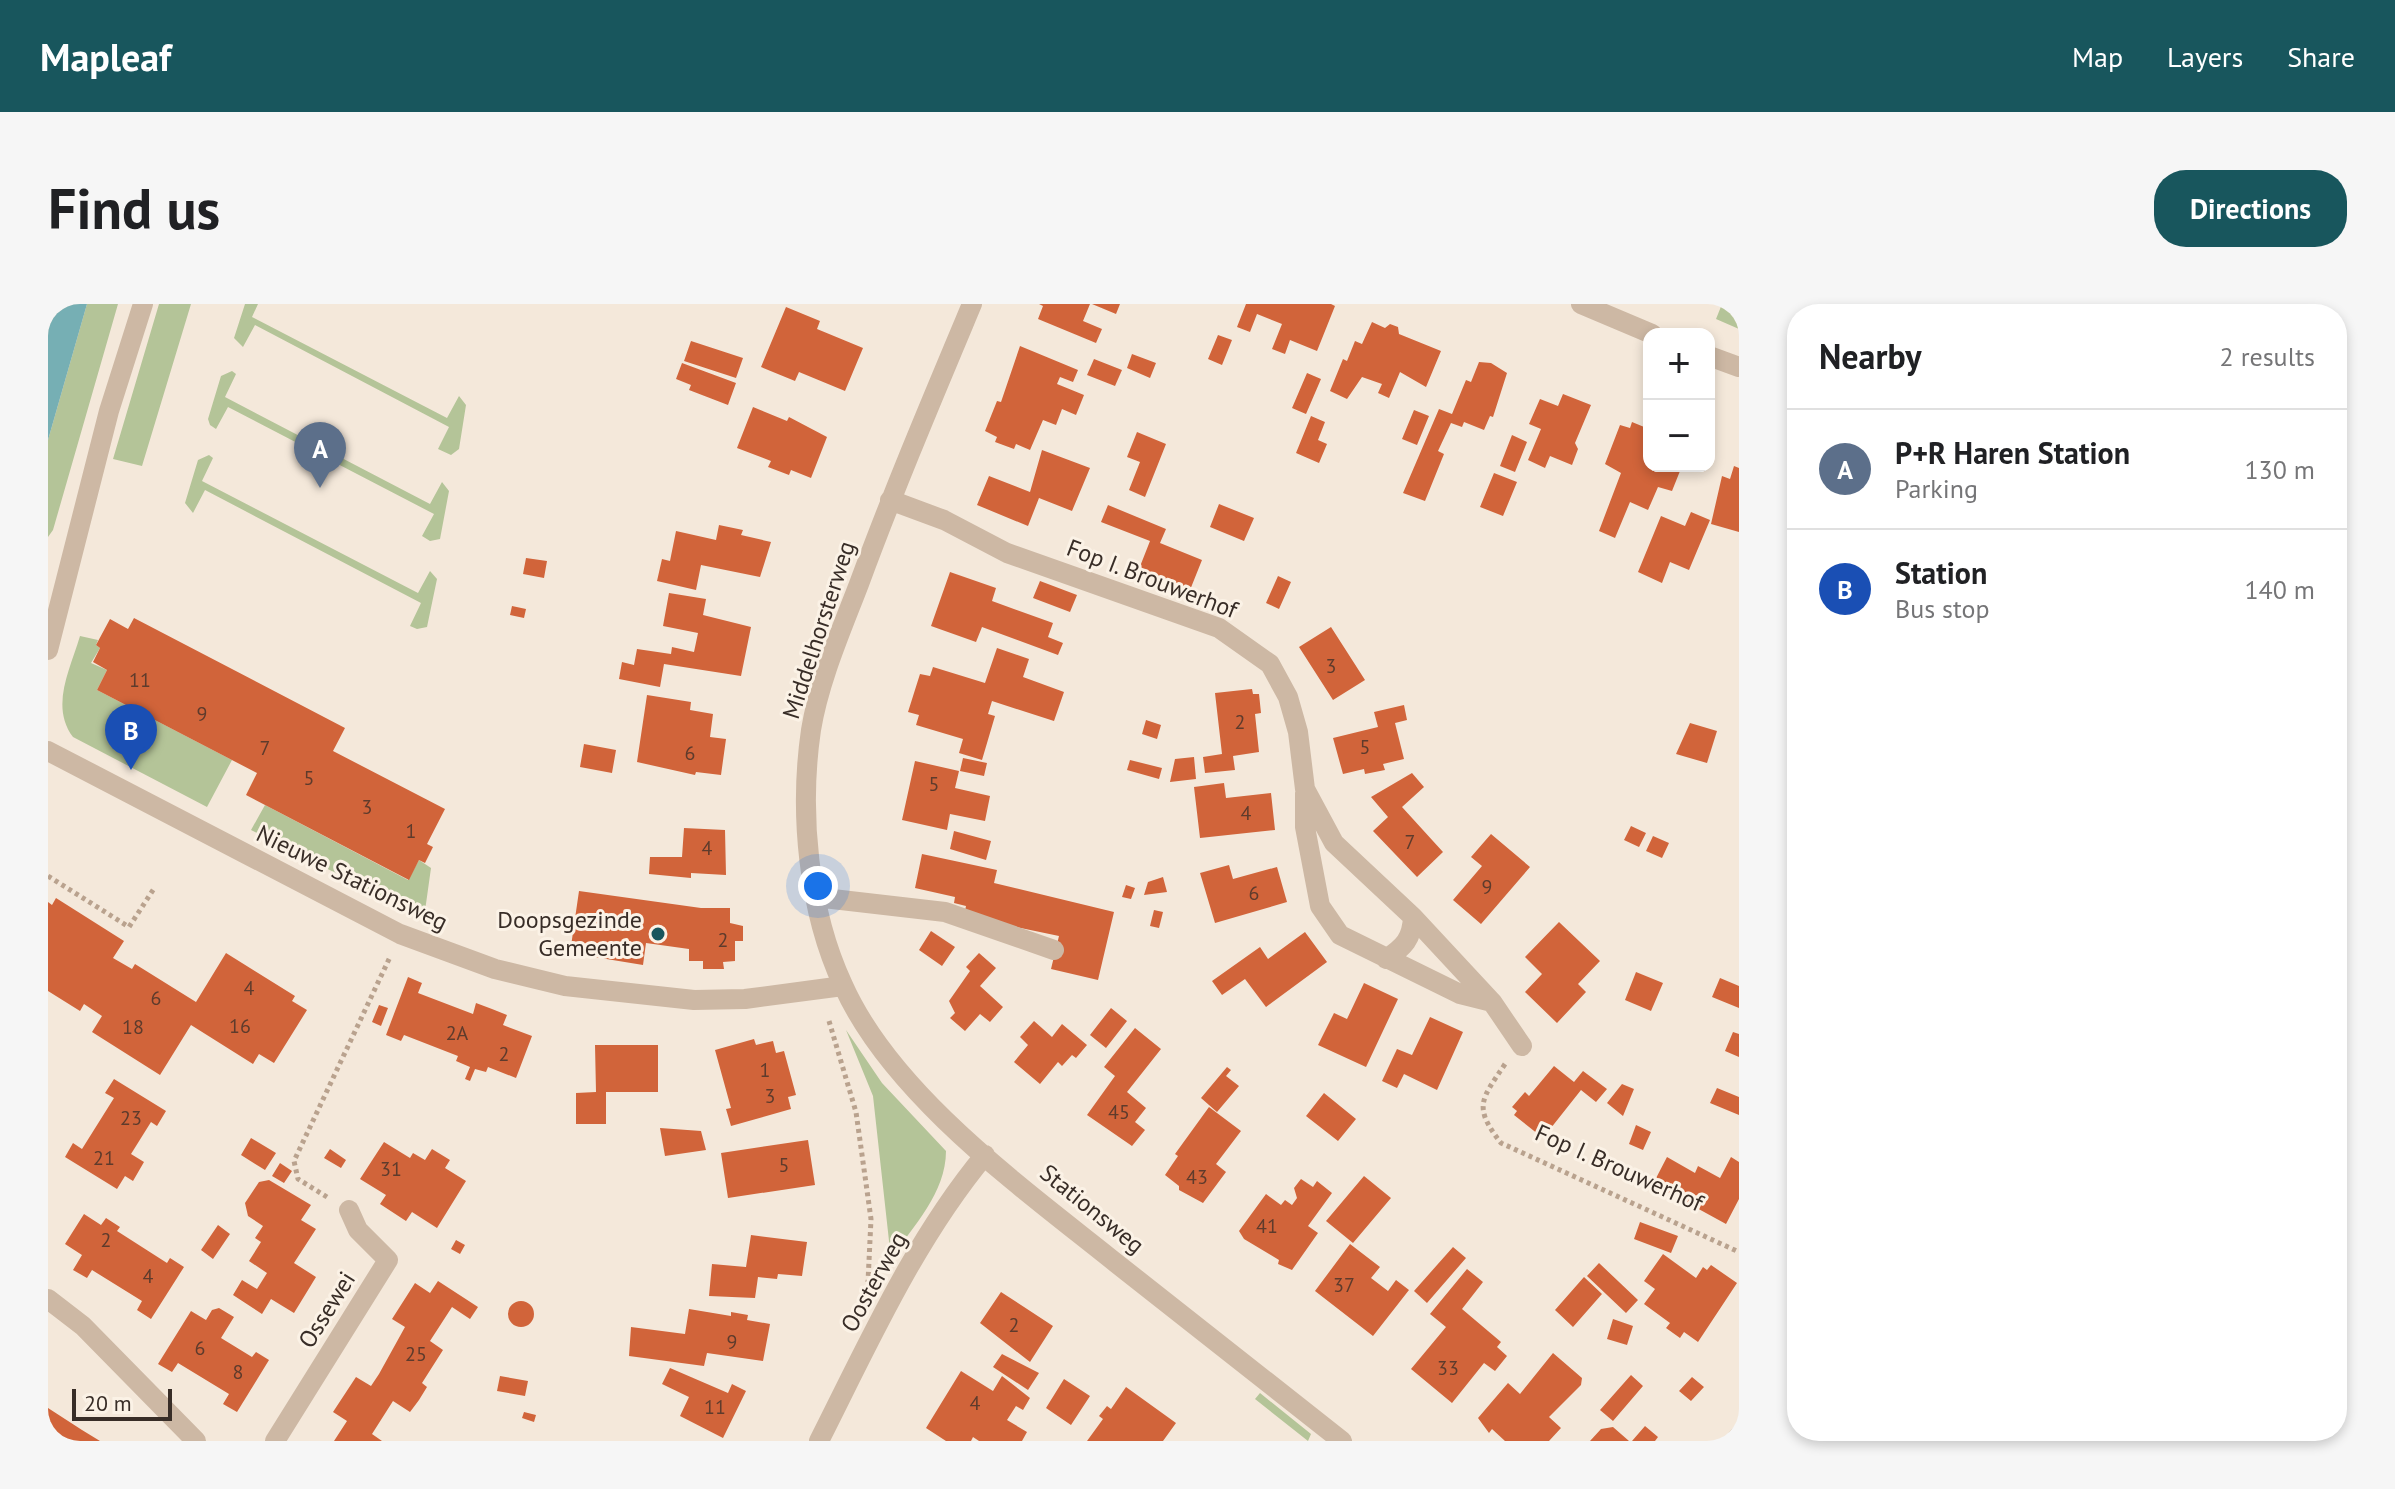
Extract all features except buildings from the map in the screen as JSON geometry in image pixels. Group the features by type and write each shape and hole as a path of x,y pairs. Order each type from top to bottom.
{"street":[{"path":"48,650 109,411 143,304"},
{"name":"Middelhorsterweg","path":"843,986 815,897 809,838 811,730 826,674 890,500 972,304"},
{"path":"1581,304 1643,330"},
{"path":"1715,358 1739,367"},
{"name":"Fop I. Brouwerhof","path":"890,500 944,520 1007,553 1219,628 1270,664 1288,697 1298,732 1305,789 1305,827 1320,906 1340,935 1460,994 1492,1002"},
{"name":"Nieuwe Stationsweg","path":"48,751 400,934 495,969 565,986 643,997 745,999 843,986"},
{"name":"Fop I. Brouwerhof","path":"1305,789 1334,843 1413,917 1492,1002 1522,1046"},
{"path":"815,897 945,912 1054,950"},
{"path":"1386,959 1404,948 1413,932 1413,917"},
{"name":"Stationsweg","path":"843,986 884,1053 910,1084 985,1155 1342,1441"},
{"name":"Oosterweg","path":"819,1441 955,1190 985,1155"},
{"name":"Ossewei","path":"275,1441 388,1260 358,1230 349,1210"},
{"path":"48,1299 83,1326 196,1441"},
{"path":"1735,1441 1739,1436"}],"path":[{"path":"48,876 129,927 155,887"},
{"path":"349,1210 298,1179 294,1161 400,934"},
{"path":"820,989 856,1112 871,1219 868,1290 883,1318"},
{"name":"Fop I. Brouwerhof","path":"1522,1046 1508,1059 1483,1100 1484,1122 1501,1143 1739,1252"}],"green space":[{"path":"87,304 118,304 53,530 48,537 48,440"},
{"path":"159,304 191,304 142,466 113,459"},
{"path":"245,304 258,304 252,317 447,418 459,396 466,405 459,449 451,455 438,449 449,427 255,325 243,347 234,338"},
{"path":"1722,304 1739,304 1739,329 1716,319"},
{"path":"232,371 236,374 225,397 430,504 442,482 449,491 440,539 430,541 422,536 434,514 228,407 216,429 210,425 208,419 221,376"},
{"path":"209,455 213,458 202,481 418,593 430,571 437,579 427,627 417,629 410,626 421,603 205,490 193,513 185,503 198,460"},
{"path":"80,636 98,640 96,645 100,648 91,663 107,670 97,690 232,760 207,807 73,737 66,725 62,700"},
{"path":"265,805 408,880 419,860 431,868 424,918 251,830"},
{"path":"846,1030 882,1083 946,1151 945,1166 934,1195 891,1259 873,1096"},
{"path":"1260,1393 1311,1434 1308,1441 1255,1399"}],"water":[{"path":"48,304 87,304 48,440"}],"place":[{"name":"P+R Haren Station","path":"320,488"},
{"name":"Station","path":"131,770"},
{"name":"Doopsgezinde Gemeente","path":"658,934"}]}
